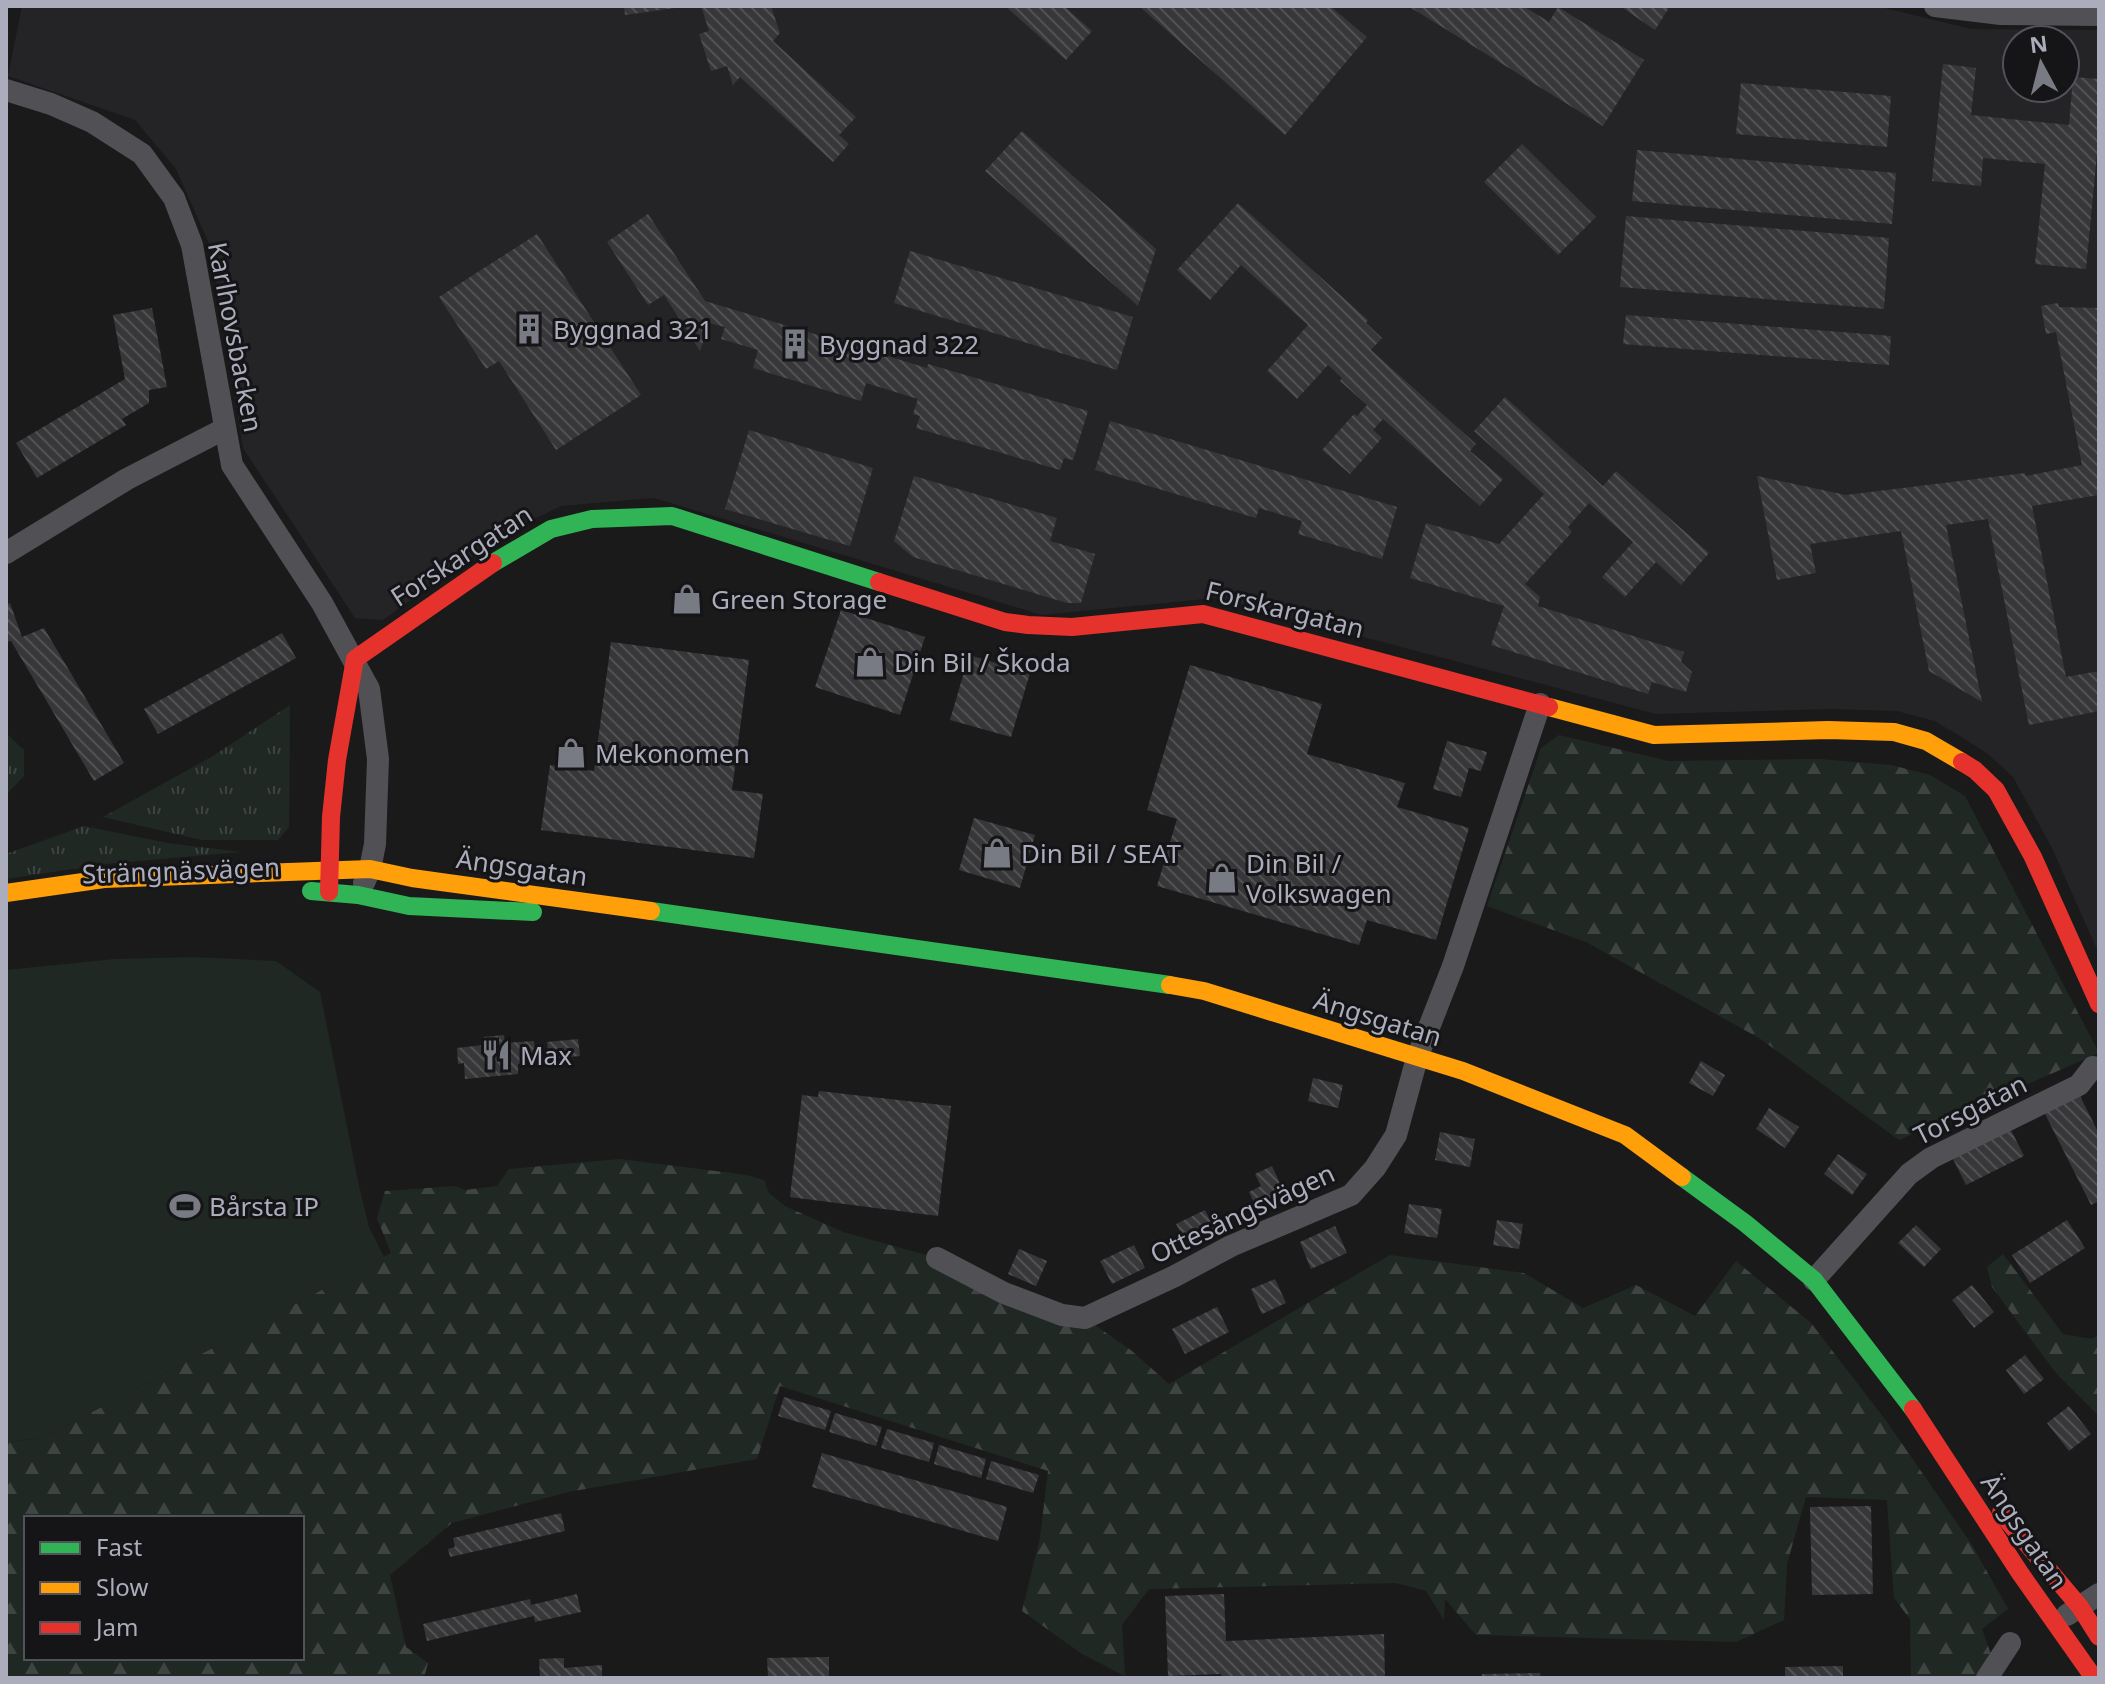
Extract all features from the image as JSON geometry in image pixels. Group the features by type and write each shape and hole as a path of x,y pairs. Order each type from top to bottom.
{"main road":[{"name":"Forskargatan","path":"355,659 476,573 551,529 592,519 672,516 1005,622 1036,628 1062,629 1203,614 1654,735 1828,730 1894,732 1926,741 1975,770 1996,790 2033,857 2099,1004"},
{"path":"329,892 337,760 355,659"},
{"name":"Ängsgatan","path":"328,871 370,869 412,878 1123,977 1204,991 1463,1071 1625,1135 1745,1223 1814,1280 1915,1411 2080,1607 2099,1637"},
{"name":"Strängnäsvägen","path":"6,893 104,879 328,871"},
{"name":"Strängnäsvägen","path":"6,910 115,894 259,888 358,895"},
{"name":"Ängsgatan","path":"358,895 409,906 708,920"},
{"name":"Ängsgatan","path":"1915,1411 2094,1678"}],"street":[{"path":"1935,6 2001,14 2099,15"},
{"name":"Karlhovsbacken","path":"6,90 51,104 92,122 142,154 174,198 192,245 232,465 355,659"},
{"path":"6,553 127,479 224,429"},
{"path":"355,659 369,689 378,759 375,844 370,869 358,895"},
{"name":"Ottesångsvägen","path":"937,1258 1004,1293 1062,1315 1085,1318 1231,1246 1351,1195 1375,1168 1396,1135 1417,1058 1453,966 1540,704"},
{"name":"Torsgatan","path":"1814,1280 1909,1174 1931,1158 2079,1085 2093,1067"},
{"path":"2055,1623 2099,1594"},
{"path":"1987,1678 2010,1643"}],"shaded area":[{"path":"22,6 1877,6 1971,29 2001,29 2001,104 2081,104 2081,30 2099,30 2099,954 2052,848 2013,777 1988,754 1934,721 1897,711 1828,709 1656,714 1215,598 1042,615 654,498 561,506 502,535 383,620 355,618 243,448 211,248 176,169 135,120 8,76"}],"green space":[{"path":"290,705 289,827 278,840 202,840 103,817 213,756"},
{"path":"6,733 24,750 24,776 6,795"},
{"path":"1559,735 1668,761 1819,759 1891,765 1930,775 1965,796 2099,1053 1899,1140 1759,1038 1586,942 1487,906 1541,748"},
{"path":"84,826 167,843 241,852 105,864 6,879 6,854"},
{"name":"Bårsta IP","path":"194,957 276,961 320,992 359,1186 369,1227 384,1257 43,1438 6,1442 6,970 115,959"},
{"path":"620,1159 747,1175 764,1180 769,1193 785,1206 843,1232 937,1258 1085,1318 1132,1351 1169,1384 1390,1255 1524,1273 1583,1308 1636,1285 1695,1316 1736,1261 1811,1323 1887,1422 1972,1545 2008,1609 1982,1629 1992,1657 1978,1678 1911,1678 1910,1619 1894,1598 1887,1500 1806,1497 1787,1564 1784,1620 1736,1642 1476,1635 1445,1599 1444,1620 1426,1591 1396,1583 1149,1589 1122,1625 1125,1676 1082,1654 1022,1611 1040,1538 1048,1471 780,1386 757,1459 568,1492 452,1523 390,1575 406,1647 428,1663 424,1678 6,1678 6,1442 43,1438 391,1253 377,1218 385,1191 456,1186 465,1190 497,1186 509,1169"},
{"path":"2003,1254 2063,1334 2092,1339 2099,1334 2099,1416 2056,1373 1992,1287 1987,1267"}],"building":[{"path":"624,6 675,6 675,8 625,15"},
{"path":"701,6 771,6 780,33 773,41 856,117 839,135 849,144 833,162 740,77 733,85 727,66 711,71 699,34 709,31"},
{"path":"1005,6 1064,6 1092,31 1066,60"},
{"path":"1139,6 1330,6 1367,37 1285,135"},
{"path":"1408,6 1523,6 1549,22 1558,7 1644,60 1603,126"},
{"path":"1620,6 1670,6 1655,30"},
{"path":"1943,64 1976,68 1971,115 2069,125 2071,104 2081,104 2081,78 2099,79 2099,133 2086,269 2035,264 2045,164 1983,158 1981,186 1932,181"},
{"path":"1741,83 1891,96 1887,147 1736,134"},
{"path":"1022,131 1156,249 1138,306 985,171"},
{"path":"1522,144 1596,217 1558,255 1484,182"},
{"path":"1637,150 1896,173 1892,224 1632,201"},
{"path":"1238,203 1368,320 1366,323 1382,338 1371,350 1476,444 1470,451 1503,479 1480,506 1383,419 1373,430 1382,438 1350,474 1322,450 1354,414 1357,416 1367,405 1340,381 1342,378 1328,365 1297,399 1267,371 1308,325 1241,265 1210,300 1177,270"},
{"name":"Byggnad 322","path":"648,214 705,301 927,368 928,364 1088,411 1073,460 1064,458 1060,470 916,428 920,416 913,414 918,399 866,383 861,401 753,368 758,350 721,339 725,327 709,323 700,351 664,295 648,305 607,242"},
{"path":"1626,216 1889,238 1884,309 1620,287"},
{"name":"Byggnad 321","path":"537,234 641,395 556,450 499,361 486,369 439,297"},
{"path":"910,251 1133,317 1117,370 894,303"},
{"path":"2058,303 2059,307 2099,308 2099,495 2032,506 2066,677 2099,671 2099,711 2029,725 1988,519 1946,525 1982,702 1929,671 1901,531 1810,544 1816,573 1777,580 1757,476 1846,495 2025,473 2026,476 2082,465 2056,332 2046,334 2041,306"},
{"path":"152,308 167,387 149,390 149,403 122,419 126,425 37,478 16,443 125,379 113,315"},
{"path":"1626,315 1891,336 1889,365 1623,344"},
{"path":"1505,397 1603,486 1616,471 1709,553 1681,585 1656,562 1625,597 1602,577 1633,542 1589,503 1568,527 1572,532 1525,584 1540,597 1538,606 1684,652 1681,662 1692,672 1686,692 1652,682 1648,694 1491,645 1504,606 1410,578 1426,523 1499,544 1544,494 1474,431"},
{"path":"1110,421 1397,507 1382,559 1298,534 1302,521 1259,508 1256,518 1095,470"},
{"path":"749,430 873,468 850,546 725,509"},
{"path":"914,476 1057,518 1050,541 1095,554 1081,603 1067,603 913,557 894,541"},
{"path":"10,603 22,637 44,628 124,763 94,781 11,641 6,642 6,605"},
{"name":"Din Bil / Škoda","path":"841,610 925,637 900,715 815,687"},
{"path":"282,633 296,658 158,734 144,709"},
{"path":"611,642 749,660 732,790 763,794 754,858 541,830 550,765 594,771"},
{"path":"969,655 1030,673 1011,737 950,720"},
{"path":"1190,665 1322,704 1307,754 1405,783 1397,807 1469,828 1436,940 1367,920 1359,945 1157,886 1177,819 1147,810"},
{"path":"1447,741 1487,752 1481,771 1469,768 1461,797 1433,789"},
{"name":"Din Bil / SEAT","path":"974,818 1035,835 1020,888 959,870"},
{"name":"Max","path":"504,1035 505,1043 534,1041 536,1062 518,1064 518,1074 465,1079 464,1063 458,1064 457,1048 483,1045 483,1037"},
{"path":"578,1039 580,1056 549,1059 547,1042"},
{"path":"1701,1061 1725,1075 1713,1096 1689,1083"},
{"path":"1313,1078 1343,1085 1338,1108 1308,1101"},
{"path":"2077,1090 2099,1134 2099,1201 2091,1205 2042,1108"},
{"path":"819,1091 951,1106 938,1216 790,1197 802,1095 818,1097"},
{"path":"1769,1108 1799,1127 1785,1148 1756,1129"},
{"path":"2009,1126 2024,1156 1966,1185 1951,1155"},
{"path":"1440,1132 1475,1139 1470,1167 1435,1160"},
{"path":"1838,1154 1867,1174 1852,1195 1824,1174"},
{"path":"1272,1166 1288,1201 1259,1214 1249,1192 1261,1186 1255,1174"},
{"path":"1409,1204 1442,1209 1437,1238 1404,1233"},
{"path":"1205,1210 1217,1234 1189,1248 1176,1224"},
{"path":"1497,1220 1523,1224 1519,1249 1493,1245"},
{"path":"2067,1220 2085,1248 2030,1283 2012,1255"},
{"path":"1916,1225 1941,1249 1924,1267 1898,1243"},
{"path":"1335,1226 1347,1253 1311,1269 1300,1242"},
{"path":"1134,1245 1145,1268 1112,1284 1100,1261"},
{"path":"1019,1249 1047,1261 1036,1286 1008,1274"},
{"path":"1275,1279 1286,1303 1262,1314 1251,1289"},
{"path":"1972,1285 1994,1312 1974,1328 1952,1300"},
{"path":"1217,1307 1229,1332 1185,1354 1172,1329"},
{"path":"2025,1355 2044,1379 2024,1394 2006,1370"},
{"path":"784,1397 831,1411 825,1430 778,1416"},
{"path":"2069,1406 2091,1434 2069,1451 2047,1423"},
{"path":"835,1413 882,1427 876,1446 829,1432"},
{"path":"887,1429 934,1443 929,1462 881,1448"},
{"path":"939,1445 986,1459 981,1478 934,1464"},
{"path":"822,1453 1007,1507 998,1541 812,1487"},
{"path":"991,1461 1039,1475 1033,1493 986,1479"},
{"path":"1871,1506 1873,1594 1812,1595 1810,1507"},
{"path":"561,1513 565,1531 450,1557 448,1549 455,1547 453,1538"},
{"path":"577,1594 581,1612 535,1622 534,1616 427,1641 423,1624 530,1599 531,1605"},
{"path":"1224,1594 1226,1641 1384,1634 1385,1678 1222,1678 1221,1674 1168,1676 1165,1596"},
{"path":"829,1657 829,1678 768,1678 767,1658"},
{"path":"564,1658 564,1668 602,1665 602,1678 540,1678 539,1659"},
{"path":"1843,1666 1843,1678 1785,1678 1785,1667"},
{"path":"1540,1673 1541,1678 1482,1678 1482,1674"}],"traffic: fast":[{"path":"493,563 551,529 592,519 672,516 879,582"},
{"path":"311,891 358,895 409,906 533,912"},
{"path":"651,911 1170,985"},
{"path":"1682,1177 1745,1223 1814,1280 1913,1409"}],"traffic: slow":[{"path":"1549,707 1654,735 1828,730 1894,732 1926,741 1962,762"},
{"path":"6,893 104,879 370,869 412,878 651,911"},
{"path":"1170,985 1204,991 1463,1071 1625,1135 1682,1177"}],"traffic: jam":[{"path":"329,892 331,817 337,760 355,659 493,563"},
{"path":"879,582 1005,622 1028,625 1072,627 1203,614 1549,707"},
{"path":"1962,762 1996,790 2033,857 2099,1004"},
{"path":"1913,1409 2020,1573 2094,1678"},
{"path":"2001,1513 2080,1607 2099,1637"}],"place":[{"name":"Byggnad 321","path":"529,329"},
{"name":"Byggnad 322","path":"795,344"},
{"name":"Green Storage","path":"687,599"},
{"name":"Din Bil / Škoda","path":"870,662"},
{"name":"Mekonomen","path":"571,753"},
{"name":"Din Bil / SEAT","path":"997,853"},
{"name":"Din Bil / Volkswagen","path":"1222,878"},
{"name":"Max","path":"496,1055"},
{"name":"Bårsta IP","path":"185,1206"}]}
